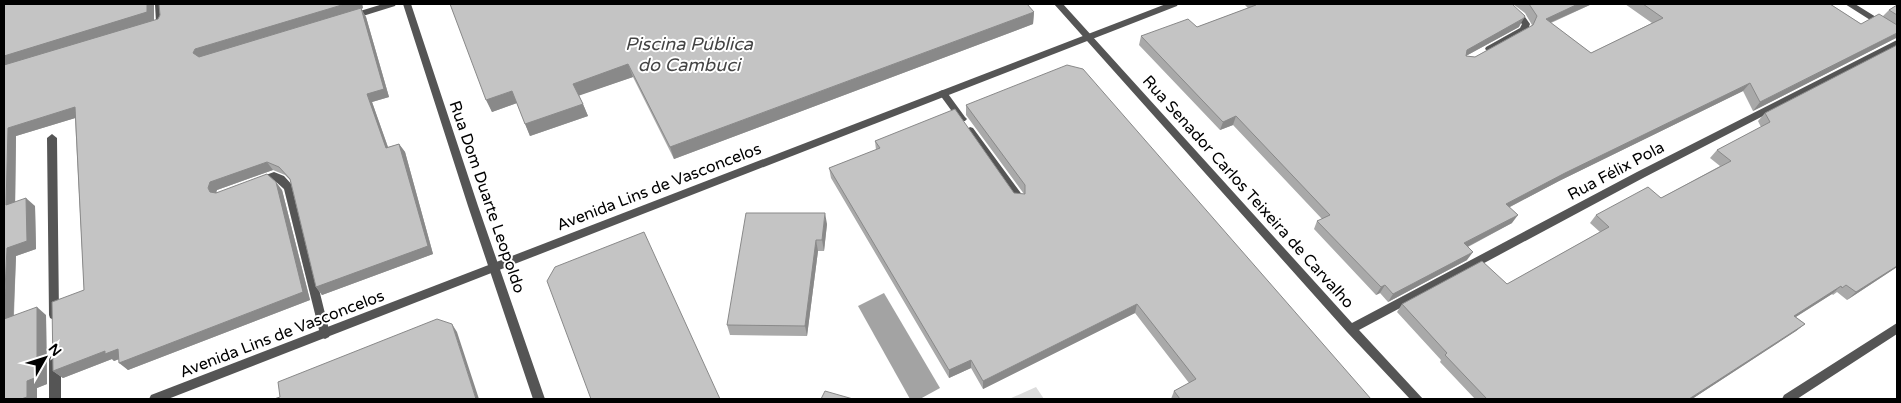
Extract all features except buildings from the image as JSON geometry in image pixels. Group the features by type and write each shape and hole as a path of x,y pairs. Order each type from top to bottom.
{"street":[{"path":"151,26 161,24 159,4"},
{"path":"338,21 392,4"},
{"name":"Rua Dom Duarte Leopoldo","path":"407,4 540,399"},
{"name":"Rua Senador Carlos Teixeira de Carvalho","path":"1058,4 1351,329 1417,399"},
{"name":"Avenida Lins de Vasconcelos","path":"155,399 1174,4"},
{"path":"1483,53 1524,30 1526,24 1520,16 1505,4"},
{"path":"1850,4 1897,34"},
{"name":"Rua Félix Pola","path":"1351,329 1631,180 1897,43"},
{"path":"943,94 1019,199"},
{"path":"52,138 54,323"},
{"path":"248,186 274,176 282,179 289,187 325,334"},
{"path":"1788,399 1897,328"},
{"path":"55,352 55,399"}],"shaded area":[{"path":"884,293 940,388 920,399 910,399 858,306"},
{"path":"1036,387 1044,399 1009,399"}],"water label":[{"name":"Piscina Pública do Cambuci","path":"689,54"}]}
